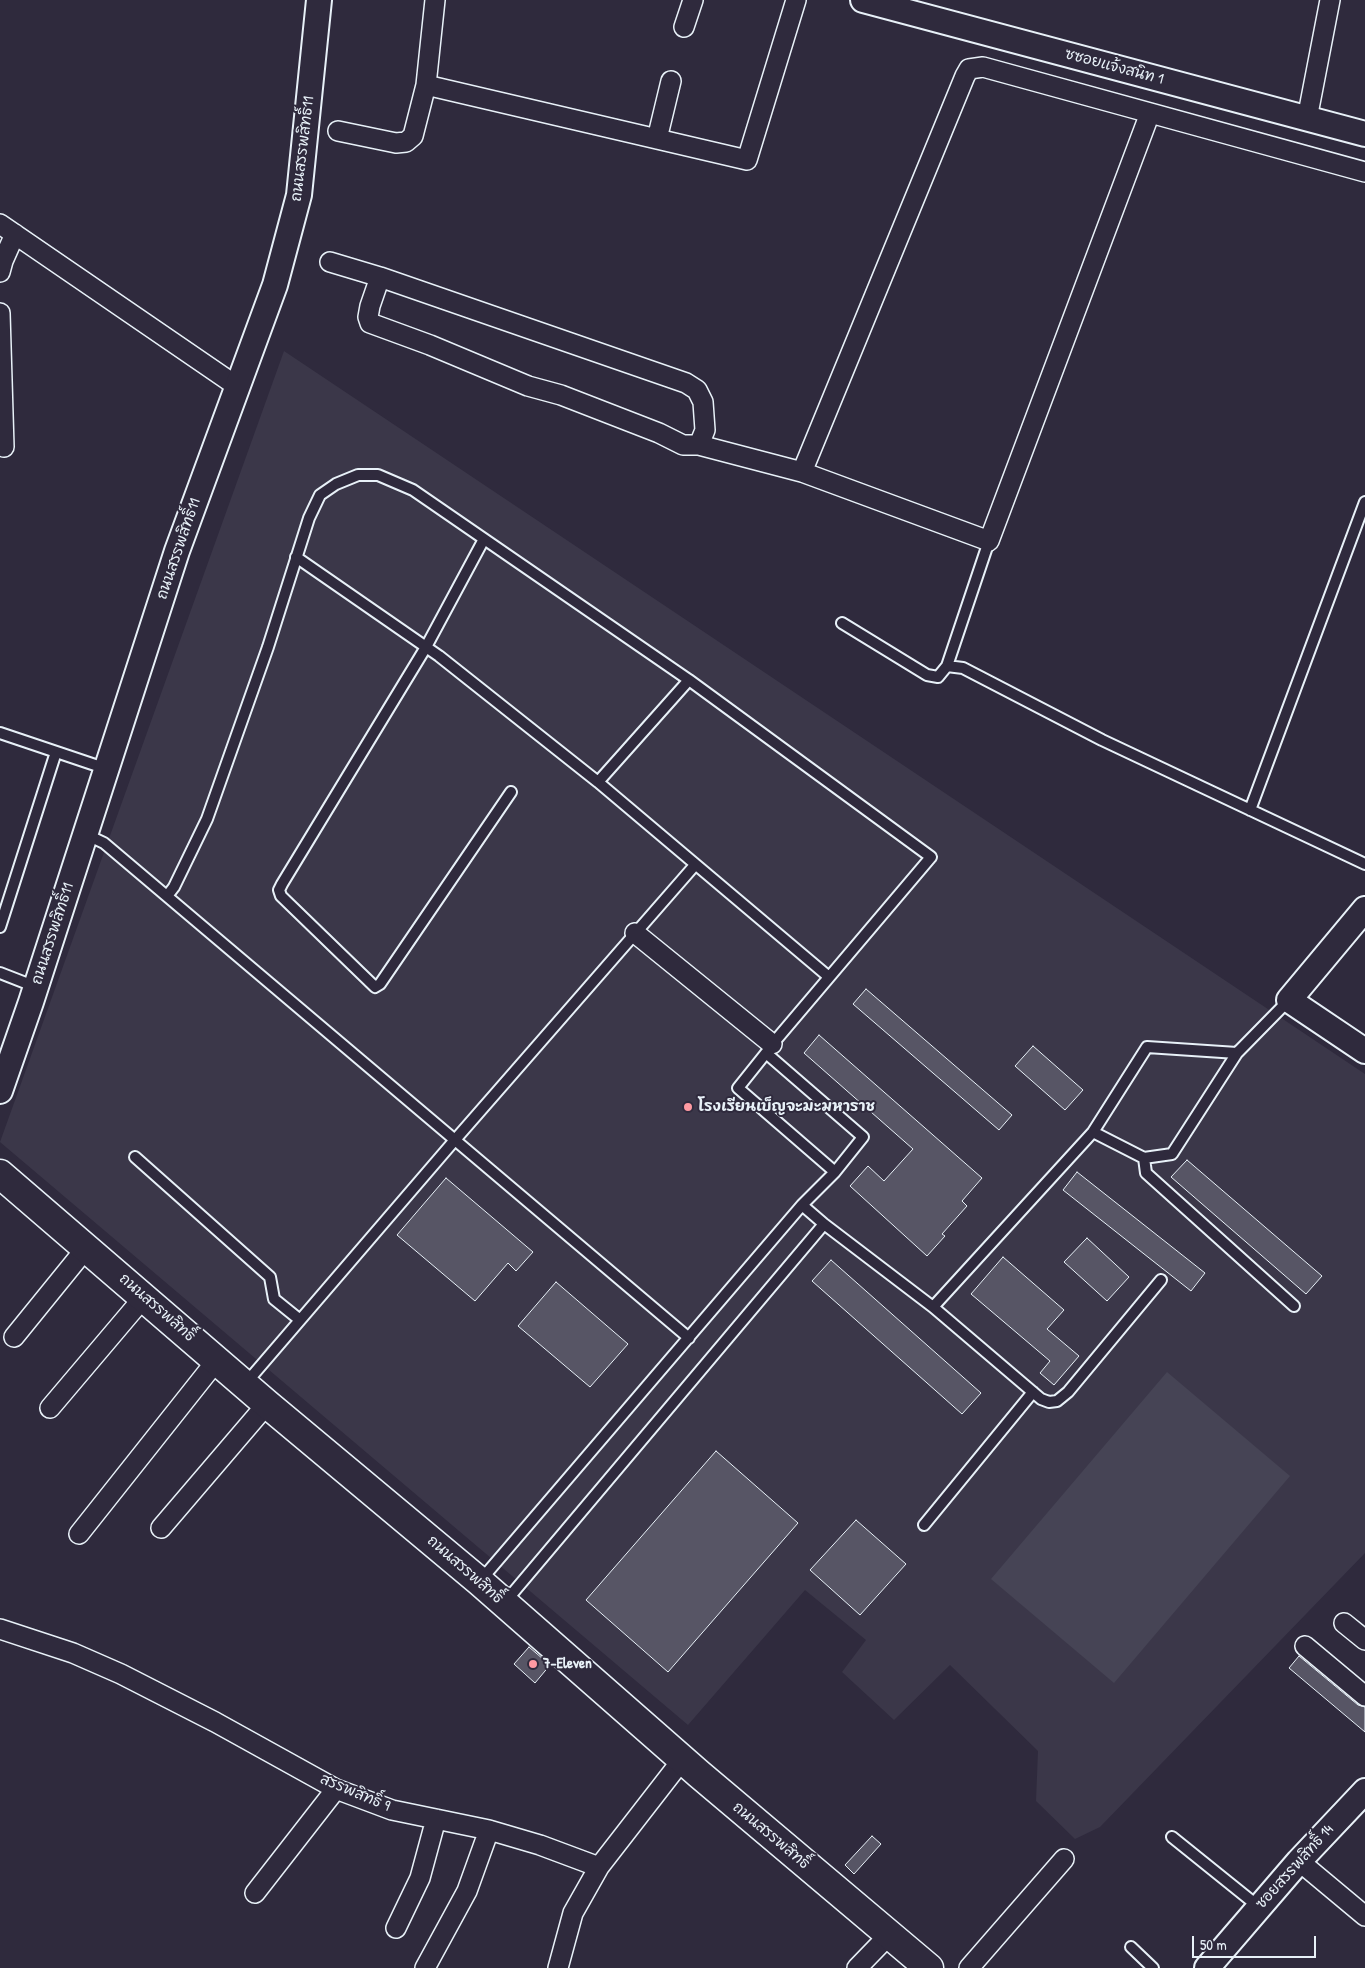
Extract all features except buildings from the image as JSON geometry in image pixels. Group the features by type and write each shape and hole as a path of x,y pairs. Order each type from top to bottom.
{"main road":[{"name":"ถนนสรรพสิทธิ์","path":"0,1174 267,1404 479,1581 682,1760 929,1968"}],"street":[{"name":"ถนนสรรพสิทธิ์11","path":"0,1091 36,987 177,551 275,285 299,195 320,0"},
{"path":"338,131 396,143 406,142 413,136 426,85 435,0"},
{"path":"684,27 693,0"},
{"path":"426,85 747,160 796,0"},
{"name":"ซซอยแจ้งสนิท 1","path":"864,0 1365,134"},
{"path":"1307,119 1330,0"},
{"path":"802,472 969,68 982,68 1365,172"},
{"path":"657,139 671,81"},
{"path":"380,277 368,317 370,323 374,325 430,345 528,386 562,396 659,433 683,445 699,445 802,472 989,541 1150,113"},
{"path":"0,272 8,229 238,387"},
{"path":"330,262 380,277 686,383 697,390 703,402 705,430 699,445"},
{"path":"0,313 4,447"},
{"path":"1365,910 1289,1000 1365,1051"},
{"path":"636,933 769,1048"},
{"path":"14,1337 87,1247"},
{"path":"50,1408 144,1297"},
{"path":"79,1534 217,1360"},
{"path":"161,1528 267,1404"},
{"path":"1344,1623 1365,1640"},
{"name":"สรรพสิทธิ์ 9","path":"0,1629 73,1653 121,1674 215,1722 336,1789 392,1810 489,1830 540,1845 599,1867"},
{"path":"1305,1646 1365,1696"},
{"path":"558,1968 573,1913 599,1867 682,1760"},
{"path":"255,1894 336,1789"},
{"name":"ซอยสรรพสิทธิ์ 14","path":"1207,1968 1299,1861 1365,1791"},
{"path":"396,1928 420,1878 436,1819"},
{"path":"425,1968 467,1891 489,1830"},
{"path":"969,1968 1064,1859"},
{"path":"1299,1861 1365,1916"},
{"path":"857,1968 889,1935"}],"lane":[{"path":"167,896 174,887 208,819 268,647 309,518 320,495 336,484 358,475 378,475 413,490 689,680 932,857 769,1048 738,1088 835,1172"},
{"path":"1250,810 1365,502"},
{"path":"484,539 426,646 282,884 279,890 281,896 375,987 380,984 511,792"},
{"path":"842,623 927,675 938,677 947,666 989,541"},
{"path":"296,557 426,646 598,782 829,977"},
{"path":"947,666 963,668 1102,740 1365,864"},
{"path":"598,782 689,680"},
{"path":"0,733 107,768"},
{"path":"0,927 4,903 56,752"},
{"path":"85,834 104,843 689,1338"},
{"path":"245,1384 454,1141 696,865"},
{"path":"0,973 36,987"},
{"path":"1093,1132 1144,1158 1172,1154 1237,1053 1289,1000"},
{"path":"479,1581 802,1205 835,1172 863,1138 769,1048"},
{"path":"933,1307 1093,1132 1147,1048 1237,1053"},
{"path":"135,1157 270,1277 274,1298 300,1320"},
{"path":"1144,1158 1146,1173 1294,1306"},
{"path":"802,1205 933,1307 1033,1392 1049,1402 1057,1401 1068,1392 1161,1280"},
{"path":"504,1603 824,1224"},
{"path":"924,1525 1033,1392"},
{"path":"1172,1837 1259,1907"},
{"path":"1131,1947 1153,1968"}],"shaded area":[{"name":"โรงเรียนเบ็ญจะมะมหาราช","path":"284,351 1365,1074 1365,1553 1100,1827 1075,1839 1036,1801 1038,1751 950,1665 894,1720 842,1672 866,1640 805,1590 688,1725 0,1142"},
{"path":"1167,1372 1290,1476 1114,1683 991,1579"}],"place":[{"name":"โรงเรียนเบ็ญจะมะมหาราช","path":"688,1107"},
{"name":"7-Eleven","path":"533,1664"}]}
